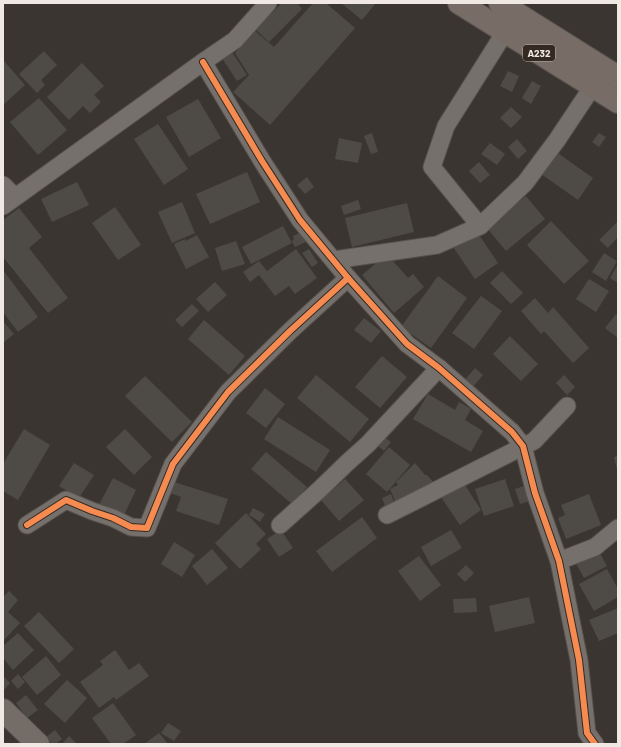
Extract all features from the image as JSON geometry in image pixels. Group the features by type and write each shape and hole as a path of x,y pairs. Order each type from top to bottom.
{"highway":[{"name":"A232","path":"459,3 618,102"},
{"name":"A232","path":"502,4 618,77"}],"street":[{"path":"3,185 9,202 235,40 268,3"},
{"path":"480,226 432,167 446,126 505,32"},
{"path":"203,62 262,161 300,220 348,278 407,344 439,368 512,432 523,446 535,493 559,561 579,660 587,733 595,744"},
{"path":"334,260 437,245 480,226 525,183 557,140 593,86"},
{"path":"27,525 66,500 92,512 113,518 131,527 147,528 173,464 228,392 290,331 348,278"},
{"path":"280,525 368,444 439,368"},
{"path":"387,515 534,441 567,406"},
{"path":"559,561 594,547 618,528"},
{"path":"3,710 38,744"}],"building":[{"path":"282,3 297,3 302,9 269,42 255,29"},
{"path":"313,3 326,3 355,28 270,125 233,92 249,75 235,53 255,31 274,47"},
{"path":"341,3 376,3 362,20"},
{"path":"44,51 57,65 41,80 45,85 37,93 19,74"},
{"path":"232,52 247,75 237,81 222,58"},
{"path":"4,61 25,85 3,105 3,62"},
{"path":"82,63 104,86 94,95 101,102 90,113 83,106 69,120 47,97"},
{"path":"508,71 519,76 512,92 500,86"},
{"path":"532,81 541,86 531,104 522,98"},
{"path":"39,98 67,130 38,155 10,122"},
{"path":"198,99 221,138 189,157 166,117"},
{"path":"511,107 522,117 511,128 500,118"},
{"path":"158,124 188,169 164,185 134,139"},
{"path":"372,133 378,152 371,154 364,136"},
{"path":"599,133 606,137 599,147 592,142"},
{"path":"339,138 362,143 358,163 335,159"},
{"path":"517,139 527,151 518,159 508,147"},
{"path":"490,143 505,154 497,165 481,154"},
{"path":"552,149 593,178 578,200 537,171"},
{"path":"479,162 490,175 480,183 469,171"},
{"path":"247,172 260,202 210,224 196,194"},
{"path":"307,177 314,187 305,194 297,185"},
{"path":"77,182 89,205 52,222 41,199"},
{"path":"526,196 545,219 506,251 487,228"},
{"path":"358,200 361,209 344,215 341,206"},
{"path":"182,202 195,233 172,243 158,212"},
{"path":"407,203 414,232 352,247 345,218"},
{"path":"115,207 141,245 118,260 92,223"},
{"path":"19,208 42,237 29,248 68,298 48,313 3,257 3,220"},
{"path":"551,221 589,261 564,284 527,245"},
{"path":"618,221 618,237 608,248 599,240"},
{"path":"283,226 292,243 251,264 242,247"},
{"path":"475,229 498,263 475,279 451,244"},
{"path":"303,231 308,241 295,247 292,241 294,239 293,236"},
{"path":"197,235 209,257 186,269 174,244 185,239 186,241"},
{"path":"236,241 245,264 222,271 215,248"},
{"path":"296,249 317,278 295,294 289,286 275,296 259,275 250,282 243,272 259,261 267,271"},
{"path":"309,249 318,263 312,267 302,253"},
{"path":"604,253 617,261 606,281 592,272"},
{"path":"387,254 408,278 413,274 424,287 394,313 362,275"},
{"path":"618,264 618,283 610,278"},
{"path":"3,270 38,317 18,332 3,312"},
{"path":"502,271 523,293 511,304 490,283"},
{"path":"438,276 467,298 431,348 401,327"},
{"path":"589,279 609,291 596,312 576,299"},
{"path":"215,282 227,295 208,312 196,299"},
{"path":"481,296 502,311 474,349 452,333"},
{"path":"535,298 548,313 553,307 589,348 573,363 544,331 541,334 521,311"},
{"path":"192,304 199,311 182,327 175,320"},
{"path":"616,314 618,316 618,338 605,328"},
{"path":"364,318 381,331 371,343 354,330"},
{"path":"204,320 245,356 229,375 188,339"},
{"path":"3,321 14,334 3,343"},
{"path":"510,336 538,364 521,381 493,354"},
{"path":"382,356 407,377 380,408 355,387"},
{"path":"475,368 483,375 472,388 464,381"},
{"path":"316,375 369,419 350,442 297,398"},
{"path":"564,375 575,387 567,395 556,383"},
{"path":"145,376 192,422 172,442 125,396"},
{"path":"265,388 285,404 266,428 246,413"},
{"path":"428,394 455,410 459,402 471,409 465,420 483,431 471,452 413,419"},
{"path":"278,417 330,450 316,472 264,439"},
{"path":"24,429 50,445 18,500 3,491 3,464"},
{"path":"125,429 152,457 134,475 106,447"},
{"path":"384,437 391,442 384,451 377,445"},
{"path":"389,447 410,465 387,492 366,474"},
{"path":"266,452 307,487 292,504 251,469"},
{"path":"618,456 618,469 617,469 614,457"},
{"path":"74,463 94,475 79,498 59,486"},
{"path":"415,463 435,484 396,503 390,489 398,485 396,482"},
{"path":"113,478 136,490 123,517 99,505"},
{"path":"345,479 364,500 339,521 321,500"},
{"path":"505,479 514,506 484,516 475,489"},
{"path":"174,482 228,499 219,525 176,511 181,497 170,493"},
{"path":"463,482 481,510 460,525 441,497"},
{"path":"524,486 530,501 520,504 515,489"},
{"path":"391,494 394,502 385,506 382,498"},
{"path":"589,494 601,525 566,539 558,518 565,515 561,505"},
{"path":"253,508 265,514 260,522 249,515"},
{"path":"246,513 266,534 256,544 261,549 240,569 215,543"},
{"path":"362,517 377,538 332,572 316,551"},
{"path":"281,530 293,548 279,557 267,539"},
{"path":"451,530 462,548 431,566 421,547"},
{"path":"174,542 195,555 182,577 161,564"},
{"path":"212,549 228,568 207,585 192,566"},
{"path":"598,550 607,566 584,578 575,562"},
{"path":"419,556 441,585 420,601 398,571"},
{"path":"466,565 474,573 465,582 457,574"},
{"path":"607,569 618,589 618,597 594,611 579,584"},
{"path":"9,591 18,600 8,612 20,623 3,641 3,597"},
{"path":"529,597 535,623 495,632 489,606"},
{"path":"476,598 477,612 454,613 453,599"},
{"path":"618,608 618,633 599,641 589,620"},
{"path":"39,612 74,649 59,663 24,626"},
{"path":"18,633 34,650 13,670 3,658 3,646"},
{"path":"115,650 129,670 139,663 149,676 116,700 114,697 99,708 80,682 103,665 100,661"},
{"path":"46,656 61,675 37,695 22,677"},
{"path":"18,674 25,682 18,689 11,681"},
{"path":"3,676 10,683 3,691"},
{"path":"67,680 87,698 65,723 44,704"},
{"path":"26,695 38,710 27,718 16,703"},
{"path":"113,703 136,735 123,744 111,744 92,718"},
{"path":"168,723 181,731 174,741 161,733"},
{"path":"55,730 62,739 56,744 52,744 46,737"},
{"path":"159,733 168,744 144,744"},
{"path":"69,736 76,743 62,744"}],"cycle path":[{"path":"203,62 262,161 300,220 348,278 407,344 439,368 512,432 523,446 535,493 559,561 579,660 587,733 595,744"},
{"path":"27,525 66,500 113,518 131,527 147,528 173,464 228,392 290,331 348,278"}]}
